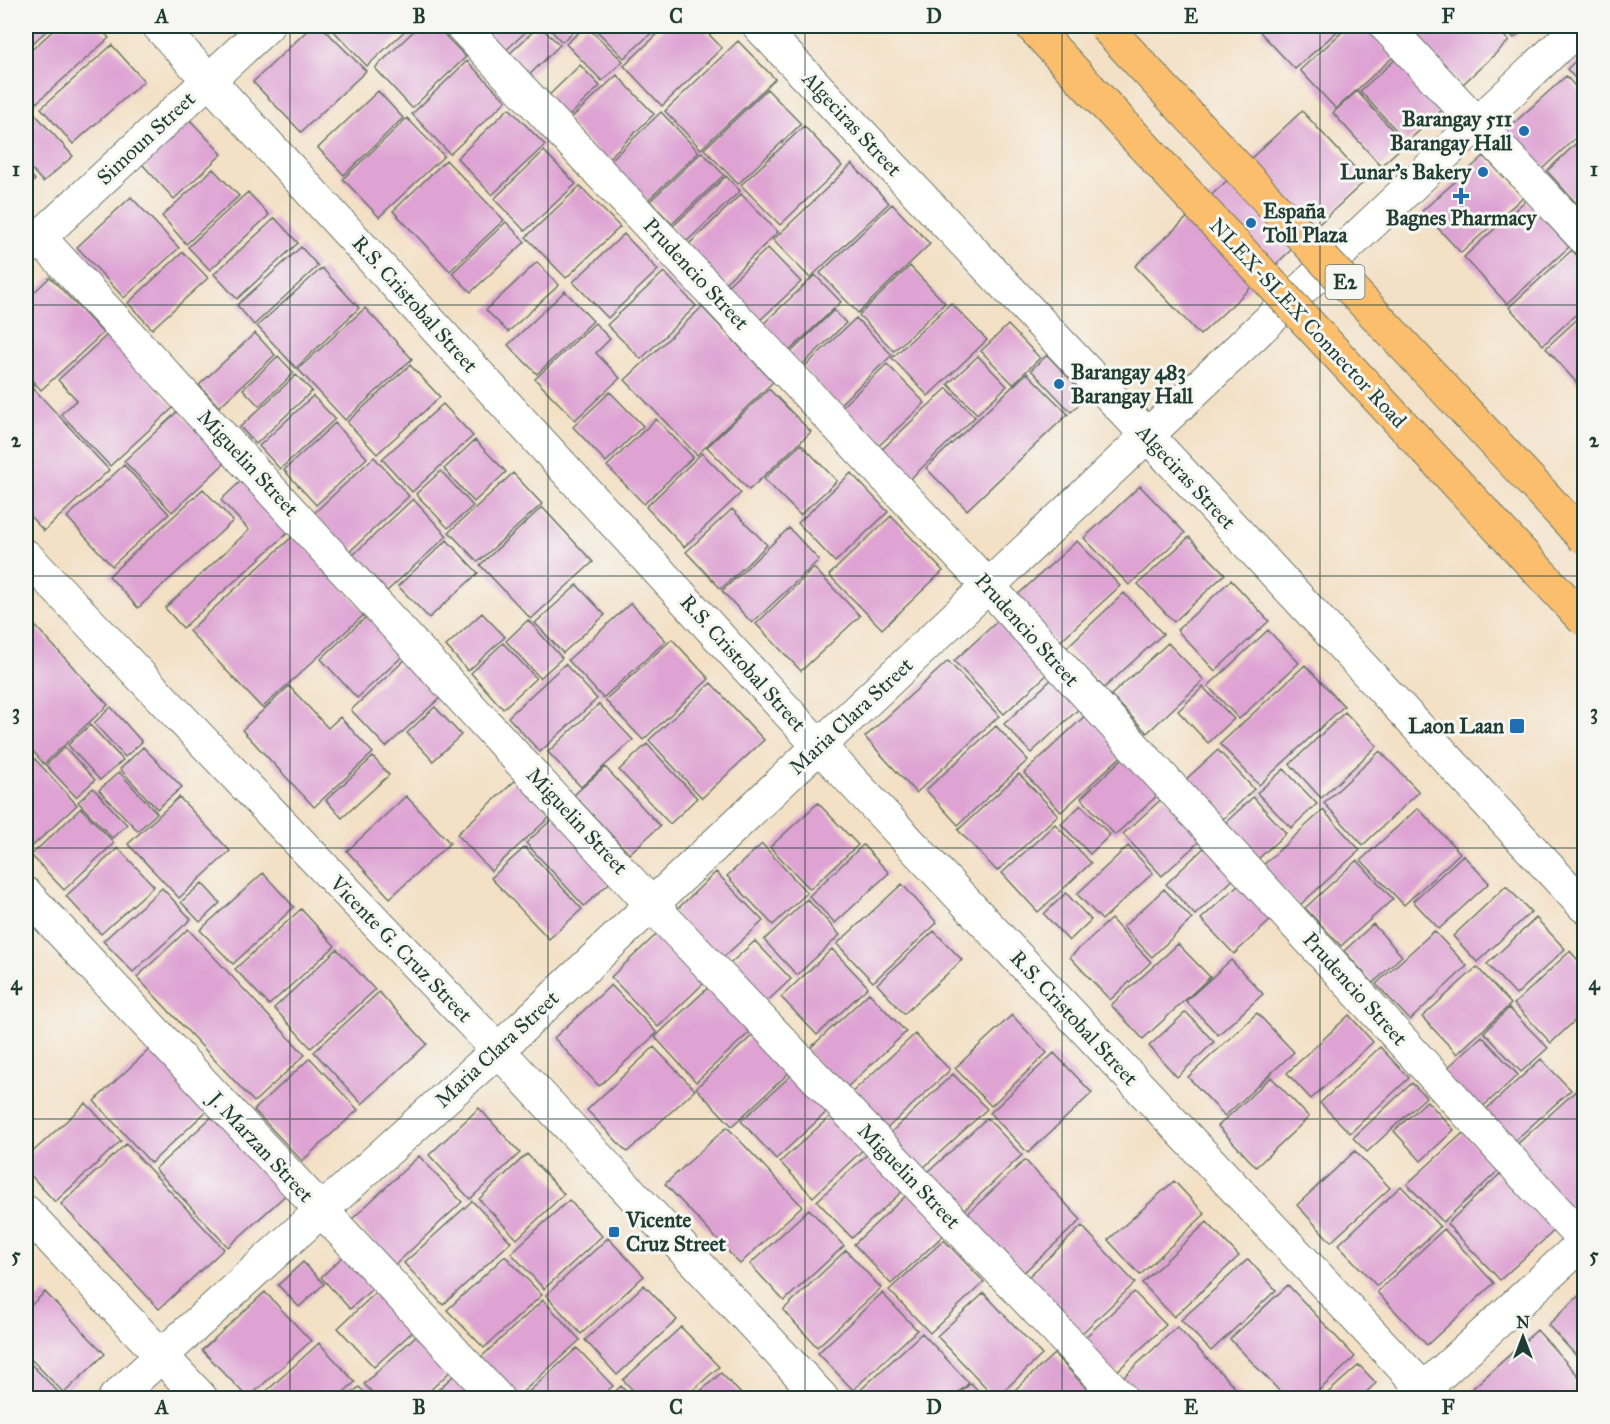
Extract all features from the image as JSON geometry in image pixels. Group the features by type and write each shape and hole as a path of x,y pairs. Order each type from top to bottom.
{"highway":[{"name":"NLEX-SLEX Connector Road","path":"1032,26 1584,620"},
{"name":"E2","path":"1106,26 1584,538"}],"street":[{"name":"R.S. Cristobal Street","path":"159,26 819,746 1423,1395"},
{"name":"Simoun Street","path":"32,244 267,26"},
{"name":"Prudencio Street","path":"462,26 988,586 1584,1242"},
{"name":"Algeciras Street","path":"759,26 1148,435 1584,906"},
{"path":"1386,26 1584,238"},
{"name":"Maria Clara Street","path":"115,1398 498,1050 1580,26"},
{"name":"Miguelin Street","path":"32,244 1121,1398"},
{"name":"Vicente G. Cruz Street","path":"26,556 498,1050 822,1398"},
{"name":"J. Marzan Street","path":"26,894 497,1398"},
{"path":"26,1212 201,1398"},
{"path":"1423,1395 1584,1242"}],"building":[{"path":"26,26 52,26 26,49"},
{"path":"58,26 98,26 109,38 33,106 26,98 26,55"},
{"path":"312,26 321,26 366,71 301,132 253,82"},
{"path":"329,26 410,26 367,66"},
{"path":"419,26 436,26 466,57 412,108 375,68"},
{"path":"477,26 532,26 503,53"},
{"path":"539,26 560,45 525,79 505,58"},
{"path":"547,26 579,26 562,42"},
{"path":"586,26 623,61 602,81 566,44"},
{"path":"592,26 659,26 624,58"},
{"path":"666,26 701,26 722,48 662,106 624,66"},
{"path":"1267,26 1343,26 1295,69 1260,32"},
{"path":"1349,26 1364,26 1393,57 1336,109 1300,70"},
{"path":"1427,26 1494,26 1509,41 1462,85 1416,36"},
{"path":"1502,26 1528,26 1514,38"},
{"path":"738,41 775,79 701,149 665,111"},
{"path":"112,45 144,81 73,144 41,108"},
{"path":"1584,53 1584,88 1567,69"},
{"path":"1397,58 1444,108 1407,142 1360,91"},
{"path":"467,61 506,101 450,154 412,114"},
{"path":"580,65 600,86 563,122 543,101"},
{"path":"617,75 654,114 606,161 568,121"},
{"path":"1566,76 1584,96 1584,130 1541,170 1505,131"},
{"path":"767,89 801,124 738,184 704,149"},
{"path":"378,91 403,118 344,175 318,148"},
{"path":"1357,91 1405,144 1381,166 1333,113"},
{"path":"26,104 73,156 43,182 26,163"},
{"path":"509,108 545,145 492,195 457,158"},
{"name":"España Toll Plaza","path":"1302,111 1366,180 1200,335 1135,266"},
{"path":"661,112 699,152 647,201 609,162"},
{"path":"407,118 444,156 379,217 343,179"},
{"path":"190,120 222,154 174,199 142,164"},
{"path":"804,126 842,166 780,225 741,185"},
{"path":"1584,136 1584,212 1547,171"},
{"path":"544,151 576,184 525,231 494,199"},
{"path":"702,152 724,175 672,224 650,201"},
{"path":"1484,156 1523,197 1461,253 1422,211"},
{"path":"446,160 504,220 450,271 393,211"},
{"path":"852,164 889,203 810,278 773,240"},
{"path":"26,169 35,180 26,189"},
{"path":"213,169 239,196 186,244 162,216"},
{"path":"726,176 740,191 685,243 671,228"},
{"path":"580,186 620,227 566,278 526,237"},
{"path":"248,192 269,215 210,270 188,247"},
{"path":"741,194 778,232 723,285 686,247"},
{"path":"131,197 179,248 124,298 77,247"},
{"path":"1526,200 1569,247 1507,304 1464,257"},
{"path":"892,204 930,244 858,313 820,273"},
{"path":"275,218 298,243 237,299 214,274"},
{"path":"506,222 525,242 471,292 452,273"},
{"path":"624,234 658,270 608,318 573,282"},
{"path":"301,247 318,266 254,325 237,305"},
{"path":"768,248 801,282 759,321 726,287"},
{"path":"1572,250 1584,263 1584,307 1543,345 1509,307"},
{"path":"183,252 208,278 152,329 128,303"},
{"path":"537,262 559,285 508,332 486,310"},
{"path":"910,266 945,303 894,351 859,315"},
{"path":"322,268 359,308 296,368 257,326"},
{"path":"664,272 696,306 641,359 607,325"},
{"path":"815,275 841,302 787,353 761,326"},
{"path":"50,277 103,333 41,390 26,374 26,300"},
{"path":"565,291 593,321 537,374 508,345"},
{"path":"951,303 987,340 928,396 892,358"},
{"path":"702,307 773,382 697,455 625,380"},
{"path":"365,308 412,359 345,420 298,369"},
{"path":"834,310 846,323 801,366 789,354"},
{"path":"1584,313 1584,391 1546,348"},
{"path":"856,318 892,355 838,406 803,368"},
{"path":"595,323 610,339 596,353 620,378 575,420 535,379"},
{"path":"1008,325 1040,358 1013,384 981,351"},
{"path":"255,333 275,355 219,407 199,385"},
{"path":"107,335 174,407 110,466 61,414 77,400 58,380"},
{"name":"Barangay 483 Barangay Hall","path":"1047,355 1087,397 1071,412 1031,370"},
{"path":"278,356 294,373 259,406 243,389"},
{"path":"978,356 1007,386 977,414 948,384"},
{"path":"887,364 925,403 872,452 835,413"},
{"path":"410,365 440,397 377,454 347,422"},
{"path":"1027,373 1068,414 967,510 926,468"},
{"path":"296,375 312,391 256,444 240,427"},
{"path":"26,376 34,385 26,393"},
{"path":"947,388 975,417 905,484 877,454"},
{"path":"34,389 109,470 44,531 26,512 26,397"},
{"path":"769,389 811,432 749,490 707,447"},
{"path":"610,392 643,426 606,462 573,427"},
{"path":"313,396 335,419 280,469 259,446"},
{"path":"443,404 473,436 412,492 382,459"},
{"path":"178,411 226,462 172,512 124,461"},
{"path":"656,419 693,457 644,504 607,466"},
{"path":"335,423 367,458 316,505 284,470"},
{"path":"475,440 506,472 474,502 444,469"},
{"path":"801,444 837,481 800,515 764,479"},
{"path":"702,453 741,493 684,547 646,507"},
{"path":"374,457 409,496 349,552 313,514"},
{"path":"124,465 169,514 112,566 67,517"},
{"path":"441,471 473,506 448,528 416,494"},
{"path":"513,473 542,504 478,562 449,532"},
{"path":"851,473 888,512 835,562 798,523"},
{"path":"243,479 291,530 183,628 165,608 249,530 221,500"},
{"path":"1140,486 1185,533 1129,585 1084,538"},
{"path":"203,489 233,521 138,608 109,576"},
{"path":"413,499 447,536 387,591 353,555"},
{"path":"542,507 593,562 531,619 480,565"},
{"path":"732,509 767,545 721,589 686,552"},
{"path":"891,516 943,571 882,629 829,575"},
{"path":"789,528 819,560 752,623 722,591"},
{"path":"294,535 366,613 262,708 189,631"},
{"path":"1189,537 1225,574 1174,622 1138,584"},
{"path":"447,540 478,573 429,618 398,586"},
{"path":"1077,541 1120,586 1057,644 1014,598"},
{"path":"814,568 860,616 801,671 756,624"},
{"path":"1231,580 1269,621 1215,671 1177,630"},
{"path":"577,585 605,615 563,653 535,623"},
{"path":"1124,593 1163,634 1104,688 1066,648"},
{"path":"631,603 666,641 603,698 568,660"},
{"path":"482,613 505,637 468,671 446,646"},
{"path":"367,616 404,655 357,698 321,659"},
{"path":"27,617 108,705 44,764 26,743"},
{"path":"1001,618 1051,671 1004,714 954,661"},
{"path":"528,620 562,658 540,678 506,641"},
{"path":"1268,630 1299,663 1239,719 1208,686"},
{"path":"672,639 709,679 643,740 605,700"},
{"path":"503,643 536,678 503,709 471,673"},
{"path":"1168,643 1204,680 1147,733 1111,695"},
{"path":"407,658 442,696 386,747 351,710"},
{"path":"948,661 999,716 916,793 865,737"},
{"path":"565,664 597,699 540,752 508,717"},
{"path":"1305,665 1344,706 1259,785 1220,744"},
{"path":"1054,677 1082,706 1031,753 1004,724"},
{"path":"711,683 764,740 702,798 649,740"},
{"path":"289,686 328,728 340,717 373,753 314,807 242,730"},
{"path":"1203,687 1234,719 1208,743 1178,711"},
{"path":"599,704 633,740 581,787 548,752"},
{"path":"111,707 142,742 125,757 94,723"},
{"path":"435,707 461,735 433,761 407,733"},
{"path":"1090,711 1127,751 1061,812 1024,773"},
{"path":"1345,712 1377,746 1321,798 1290,764"},
{"path":"90,725 123,760 100,780 68,745"},
{"path":"996,726 1028,760 958,825 926,790"},
{"path":"647,744 697,798 670,824 619,770"},
{"path":"65,747 95,780 76,797 46,765"},
{"path":"143,747 182,787 157,809 120,769"},
{"path":"1218,750 1254,789 1222,820 1184,781"},
{"path":"1380,751 1419,792 1363,845 1324,803"},
{"path":"1127,754 1162,791 1115,835 1081,798"},
{"path":"373,757 389,775 342,818 326,800"},
{"path":"35,759 77,805 27,851 26,767"},
{"path":"605,767 660,826 629,854 574,795"},
{"path":"1284,769 1317,804 1291,828 1257,793"},
{"path":"119,772 157,813 138,831 99,790"},
{"path":"1019,774 1058,815 997,871 958,830"},
{"path":"518,778 552,815 491,871 457,834"},
{"path":"93,788 127,825 112,838 78,802"},
{"path":"406,796 450,843 390,898 347,851"},
{"path":"179,797 230,851 179,898 128,844"},
{"path":"1164,797 1203,838 1162,876 1123,834"},
{"path":"1253,797 1286,833 1256,861 1223,825"},
{"path":"818,803 858,845 810,889 770,847"},
{"path":"1081,805 1110,835 1090,854 1061,824"},
{"path":"81,808 114,843 64,890 31,855"},
{"path":"1418,808 1460,853 1404,905 1361,860"},
{"path":"1323,810 1360,850 1299,906 1262,866"},
{"path":"557,815 616,877 584,906 526,843"},
{"path":"1055,824 1091,863 1038,912 1002,873"},
{"path":"1209,843 1238,875 1195,915 1166,884"},
{"path":"762,844 807,893 773,925 727,876"},
{"path":"863,845 889,873 835,923 809,896"},
{"path":"1128,846 1153,873 1102,920 1077,894"},
{"path":"525,847 582,909 549,939 491,878"},
{"path":"118,848 154,886 101,934 66,896"},
{"path":"1463,855 1489,883 1439,929 1413,901"},
{"path":"1357,860 1393,899 1341,946 1305,908"},
{"path":"716,872 763,921 716,964 670,916"},
{"path":"263,873 294,907 233,964 200,930"},
{"path":"202,883 220,903 200,922 181,902"},
{"path":"1240,883 1273,918 1234,954 1201,919"},
{"path":"902,884 937,923 873,982 837,944"},
{"path":"1506,886 1531,912 1477,962 1453,936"},
{"path":"162,888 191,919 133,972 103,941"},
{"path":"1164,889 1192,919 1152,957 1123,927"},
{"path":"1066,893 1091,920 1069,941 1044,914"},
{"path":"807,899 840,935 797,975 764,940"},
{"path":"301,909 335,946 269,1005 235,969"},
{"path":"1536,918 1565,949 1516,995 1487,964"},
{"path":"1111,919 1151,962 1110,1000 1070,957"},
{"path":"1373,924 1402,956 1373,983 1344,951"},
{"path":"188,929 305,1055 254,1102 137,977"},
{"path":"934,931 962,960 904,1014 877,984"},
{"path":"1434,931 1467,966 1410,1020 1376,984"},
{"path":"659,932 705,982 658,1027 611,977"},
{"path":"755,941 791,979 761,1007 724,969"},
{"path":"1178,944 1210,977 1143,1039 1111,1005"},
{"path":"337,949 375,990 311,1048 274,1008"},
{"path":"832,949 868,987 817,1035 781,997"},
{"path":"1570,951 1584,967 1584,1012 1551,1043 1514,1004"},
{"path":"1231,960 1263,994 1218,1035 1186,1001"},
{"path":"1477,967 1511,1004 1457,1054 1422,1017"},
{"path":"712,984 753,1029 696,1082 655,1037"},
{"path":"611,985 657,1033 599,1086 554,1038"},
{"path":"379,992 427,1044 362,1104 314,1052"},
{"path":"869,993 906,1032 843,1091 806,1052"},
{"path":"1509,1008 1548,1048 1521,1072 1484,1032"},
{"path":"1186,1012 1214,1042 1177,1077 1149,1046"},
{"path":"1257,1013 1294,1052 1225,1116 1188,1077"},
{"path":"1012,1015 1047,1053 991,1106 955,1068"},
{"path":"1349,1015 1373,1042 1311,1099 1287,1073"},
{"path":"756,1032 792,1070 732,1126 696,1088"},
{"path":"915,1034 950,1070 882,1133 848,1096"},
{"path":"1482,1036 1518,1075 1478,1111 1443,1072"},
{"path":"154,1045 211,1107 151,1163 94,1101"},
{"path":"654,1047 695,1090 627,1152 587,1110"},
{"path":"1380,1047 1409,1078 1350,1133 1320,1103"},
{"path":"1054,1053 1092,1093 1028,1153 990,1113"},
{"path":"310,1058 358,1110 302,1161 254,1110"},
{"path":"1541,1059 1571,1090 1509,1146 1480,1115"},
{"path":"797,1070 832,1107 776,1159 741,1121"},
{"path":"953,1074 987,1109 920,1171 887,1136"},
{"path":"1271,1077 1309,1117 1256,1167 1218,1126"},
{"path":"1412,1083 1426,1097 1367,1152 1353,1138"},
{"path":"1579,1088 1584,1094 1584,1198 1570,1212 1512,1149"},
{"path":"1427,1101 1454,1130 1421,1161 1394,1131"},
{"path":"86,1103 121,1141 55,1202 26,1170 26,1158"},
{"path":"479,1108 520,1153 470,1199 429,1155"},
{"path":"837,1110 869,1144 813,1197 780,1162"},
{"path":"216,1113 289,1192 228,1247 155,1169"},
{"path":"987,1118 1022,1155 962,1212 926,1174"},
{"path":"727,1127 802,1206 740,1264 665,1184"},
{"path":"1463,1133 1498,1171 1443,1222 1407,1184"},
{"path":"126,1144 224,1249 159,1309 61,1204"},
{"path":"874,1148 909,1185 852,1238 817,1201"},
{"path":"1355,1151 1390,1188 1331,1242 1297,1205"},
{"path":"527,1154 564,1194 517,1239 479,1199"},
{"path":"419,1156 462,1202 395,1265 352,1219"},
{"path":"1025,1160 1081,1220 1021,1275 965,1216"},
{"path":"1503,1171 1557,1228 1500,1280 1447,1224"},
{"path":"1174,1181 1205,1214 1140,1275 1108,1240"},
{"path":"1401,1186 1440,1227 1377,1286 1338,1245"},
{"path":"911,1191 949,1230 891,1284 854,1244"},
{"path":"569,1200 602,1236 544,1289 511,1253"},
{"path":"472,1201 511,1242 443,1305 404,1263"},
{"path":"809,1209 844,1246 784,1301 750,1264"},
{"path":"1207,1222 1239,1256 1174,1317 1142,1283"},
{"path":"1082,1226 1135,1283 1080,1335 1027,1278"},
{"path":"1444,1229 1494,1283 1427,1345 1377,1292"},
{"path":"608,1238 644,1276 581,1334 546,1295"},
{"path":"944,1240 984,1282 930,1333 889,1290"},
{"path":"352,1248 382,1280 350,1309 321,1277"},
{"path":"846,1250 881,1288 817,1347 783,1310"},
{"path":"505,1256 542,1295 484,1348 447,1310"},
{"path":"1248,1259 1276,1290 1211,1351 1181,1320"},
{"path":"303,1262 324,1284 299,1307 278,1285"},
{"path":"384,1285 421,1324 374,1367 338,1328"},
{"path":"644,1285 677,1320 617,1375 585,1340"},
{"path":"1288,1285 1355,1357 1311,1398 1286,1398 1230,1339"},
{"path":"1584,1291 1584,1364 1548,1325"},
{"path":"45,1292 105,1354 64,1393 26,1354 26,1310"},
{"path":"265,1292 311,1341 248,1398 202,1350"},
{"path":"1134,1292 1166,1325 1113,1375 1081,1341"},
{"path":"882,1293 917,1330 853,1390 818,1353"},
{"path":"984,1293 1042,1355 996,1398 937,1336"},
{"path":"543,1300 580,1340 516,1398 479,1359"},
{"path":"681,1327 719,1367 684,1398 641,1398 623,1380"},
{"path":"1177,1327 1245,1398 1133,1398 1118,1382"},
{"path":"1537,1330 1584,1382 1584,1390 1576,1398 1483,1398 1473,1388"},
{"path":"420,1332 454,1368 422,1398 378,1398 364,1384"},
{"path":"922,1333 969,1383 952,1398 856,1398 854,1396"},
{"path":"319,1343 355,1382 337,1398 259,1398"},
{"path":"577,1348 613,1386 599,1398 522,1398"},
{"path":"1054,1354 1092,1394 1087,1398 1006,1398"},
{"path":"26,1359 61,1395 57,1398 26,1398"},
{"path":"1359,1365 1376,1383 1360,1398 1322,1398"},
{"path":"461,1369 489,1398 429,1398"},
{"path":"721,1373 745,1398 693,1398"},
{"path":"971,1383 985,1398 955,1398"},
{"path":"621,1386 632,1398 608,1398"},
{"path":"359,1387 370,1398 346,1398"}],"place":[{"name":"Barangay 511 Barangay Hall","path":"1524,131"},
{"name":"Lunar's Bakery","path":"1483,172"},
{"name":"Bagnes Pharmacy","path":"1461,196"},
{"name":"España Toll Plaza","path":"1251,223"},
{"name":"Barangay 483 Barangay Hall","path":"1059,384"},
{"name":"Laon Laan","path":"1517,726"},
{"name":"Vicente Cruz Street","path":"614,1232"}]}
